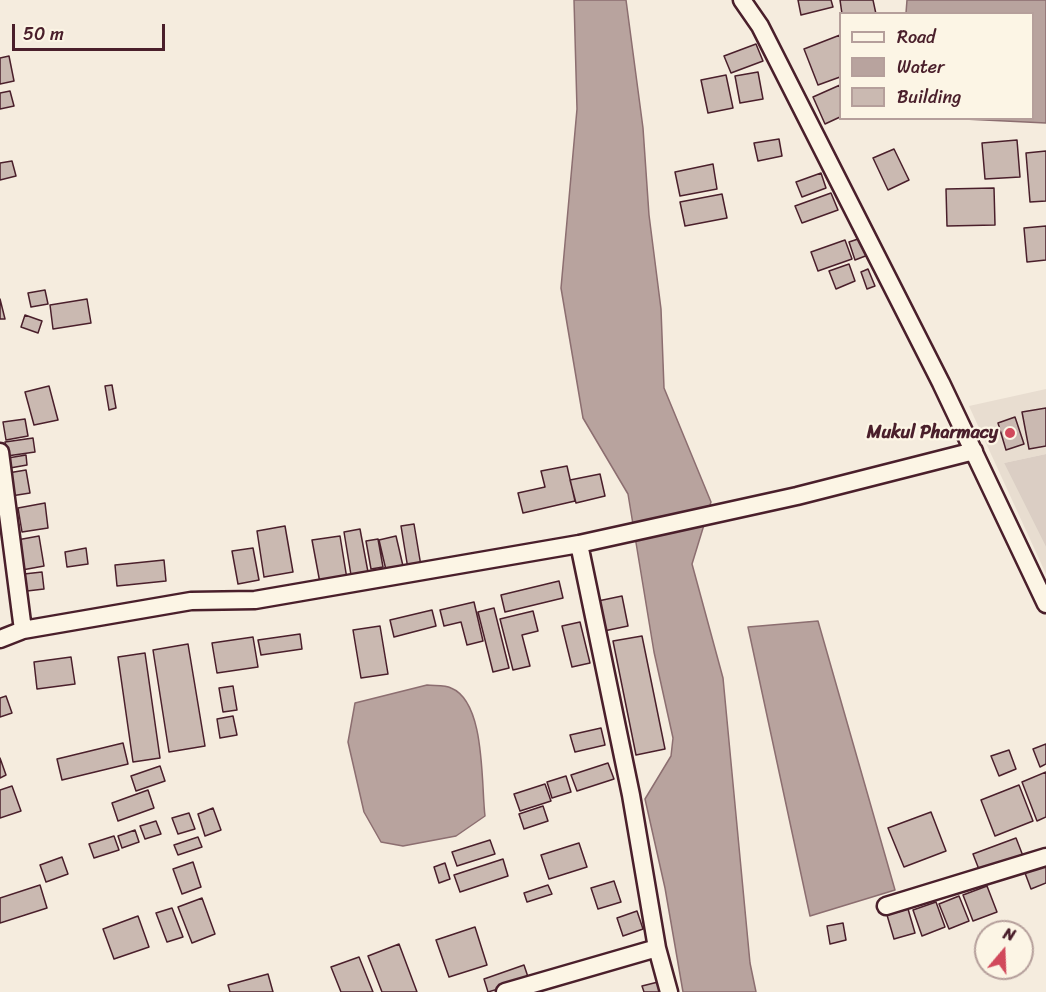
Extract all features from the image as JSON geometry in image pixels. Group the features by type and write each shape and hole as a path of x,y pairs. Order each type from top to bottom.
{"street":[{"path":"742,0 760,26 974,451 1046,604"},
{"path":"0,639 23,630 191,600 255,600 579,544 797,496 974,451"},
{"path":"0,452 23,630"},
{"path":"579,544 631,795 657,948 669,992"},
{"path":"886,906 1046,857"},
{"path":"505,992 657,948"}],"shaded area":[{"path":"1046,389 1046,408 1022,413 1029,449 1046,446 1046,454 1004,463 1046,547 1046,574 969,406"},
{"path":"1046,454 1046,547 1004,463"}],"water":[{"path":"574,0 626,0 643,128 649,215 661,309 664,388 711,502 692,564 723,678 750,963 756,992 683,992 665,888 645,799 671,756 673,738 654,652 628,494 583,418 561,288 577,109"},
{"path":"907,0 1046,0 1046,123 984,120 1034,120 1034,12 906,12"},
{"path":"818,621 895,890 810,916 748,627"},
{"path":"427,685 451,688 462,696 471,710 480,746 485,816 456,836 403,846 381,842 364,812 348,742 355,703"}],"building":[{"path":"798,0 831,0 833,7 801,15"},
{"path":"840,0 873,0 876,12 842,12"},
{"path":"839,35 839,77 818,85 804,49"},
{"path":"756,44 763,61 731,73 724,56"},
{"path":"9,56 14,81 0,84 0,58"},
{"path":"758,72 763,99 740,103 735,76"},
{"path":"726,75 733,108 708,113 701,80"},
{"path":"839,85 839,117 825,124 813,97"},
{"path":"10,91 14,106 0,109 0,93"},
{"path":"779,139 782,156 758,161 754,143"},
{"path":"1017,140 1020,177 985,179 982,143"},
{"path":"894,149 909,180 888,190 873,158"},
{"path":"1046,151 1046,201 1030,202 1026,153"},
{"path":"12,161 16,176 0,180 0,163"},
{"path":"713,164 717,189 680,196 675,172"},
{"path":"821,173 826,188 802,197 796,182"},
{"path":"994,188 995,225 947,226 946,189"},
{"path":"831,193 838,210 802,223 795,206"},
{"path":"722,194 727,218 685,226 680,202"},
{"path":"1046,226 1046,260 1027,262 1024,228"},
{"path":"861,238 868,255 855,260 849,242"},
{"path":"845,240 852,259 818,271 811,252"},
{"path":"849,264 855,281 836,289 829,271"},
{"path":"868,269 875,286 867,289 861,272"},
{"path":"45,290 48,304 31,307 28,293"},
{"path":"0,299 5,319 0,319"},
{"path":"87,299 91,323 53,329 50,305"},
{"path":"25,315 42,321 38,333 21,327"},
{"path":"112,385 116,408 109,410 105,386"},
{"path":"49,386 58,420 34,425 25,392"},
{"path":"1046,408 1046,446 1029,449 1022,412"},
{"path":"1015,417 1024,444 1006,450 998,423"},
{"path":"25,419 28,436 6,440 3,422"},
{"path":"33,438 35,452 7,456 5,442"},
{"path":"26,455 27,465 10,468 8,458"},
{"path":"567,466 575,501 523,513 518,493 545,487 541,471"},
{"path":"26,470 30,493 11,496 8,473"},
{"path":"600,474 605,496 576,503 570,480"},
{"path":"45,503 48,528 22,532 18,508"},
{"path":"414,524 421,566 408,569 401,526"},
{"path":"285,526 293,572 264,577 257,531"},
{"path":"360,529 368,572 351,575 344,532"},
{"path":"39,536 44,566 22,570 17,540"},
{"path":"340,536 347,579 320,583 312,540"},
{"path":"396,536 403,566 386,570 379,540"},
{"path":"378,539 383,567 371,569 366,541"},
{"path":"86,548 88,564 67,567 65,552"},
{"path":"253,548 259,580 238,584 232,551"},
{"path":"164,560 166,581 117,586 115,565"},
{"path":"42,572 44,589 27,591 24,574"},
{"path":"559,581 563,598 505,612 501,595"},
{"path":"622,596 628,626 604,631 598,601"},
{"path":"474,602 483,641 467,645 461,622 444,626 440,610"},
{"path":"494,608 509,668 493,672 478,612"},
{"path":"432,610 436,626 394,637 390,620"},
{"path":"533,611 538,631 522,635 530,666 513,670 500,619"},
{"path":"580,622 590,663 572,667 562,626"},
{"path":"380,626 388,674 361,678 353,630"},
{"path":"300,634 302,649 261,655 258,640"},
{"path":"642,636 665,749 636,755 613,641"},
{"path":"253,637 258,667 217,673 212,643"},
{"path":"188,644 205,746 169,752 153,650"},
{"path":"145,653 160,758 133,762 118,657"},
{"path":"71,657 75,684 37,689 34,662"},
{"path":"233,686 237,710 223,712 219,688"},
{"path":"6,696 12,713 0,717 0,698"},
{"path":"233,716 237,735 220,738 217,719"},
{"path":"601,728 605,745 575,752 570,735"},
{"path":"123,743 128,764 62,780 57,759"},
{"path":"1046,744 1046,764 1040,767 1033,749"},
{"path":"1009,750 1016,769 999,776 991,756"},
{"path":"0,758 6,775 0,778"},
{"path":"608,763 614,779 577,791 571,775"},
{"path":"160,766 165,781 136,791 131,776"},
{"path":"1046,772 1046,817 1037,821 1022,782"},
{"path":"566,776 571,792 552,798 547,782"},
{"path":"545,784 551,801 520,811 514,794"},
{"path":"1019,785 1033,821 995,836 981,800"},
{"path":"12,786 21,811 0,818 0,790"},
{"path":"148,790 154,808 118,821 112,803"},
{"path":"543,806 548,821 524,829 519,814"},
{"path":"213,808 221,830 205,836 198,814"},
{"path":"931,812 946,851 904,867 888,828"},
{"path":"189,813 195,829 178,834 172,818"},
{"path":"156,821 161,834 145,839 140,826"},
{"path":"135,830 139,842 122,848 118,836"},
{"path":"114,836 119,850 94,858 89,844"},
{"path":"198,837 202,847 178,855 174,845"},
{"path":"1016,838 1023,856 980,872 973,854"},
{"path":"490,840 495,854 457,866 452,852"},
{"path":"579,843 587,867 549,879 541,855"},
{"path":"62,857 68,874 46,882 40,865"},
{"path":"503,859 508,876 460,892 454,875"},
{"path":"193,862 201,887 182,894 173,869"},
{"path":"445,863 450,879 439,883 434,867"},
{"path":"1046,865 1046,883 1031,889 1025,873"},
{"path":"614,881 621,902 598,909 591,888"},
{"path":"40,885 47,908 0,923 0,898"},
{"path":"548,885 552,894 527,902 524,893"},
{"path":"987,886 997,912 973,921 963,895"},
{"path":"959,896 969,921 949,929 939,904"},
{"path":"202,898 215,934 192,943 178,907"},
{"path":"936,902 945,927 922,936 913,910"},
{"path":"172,908 183,937 167,942 156,913"},
{"path":"908,909 915,933 894,939 887,915"},
{"path":"637,911 643,929 623,936 617,918"},
{"path":"138,916 149,947 114,959 103,929"},
{"path":"843,923 846,940 830,944 827,926"},
{"path":"475,927 487,965 449,977 436,940"},
{"path":"399,944 417,992 382,992 368,956"},
{"path":"359,957 373,992 341,992 331,967"},
{"path":"524,965 529,980 488,992 484,979"},
{"path":"268,974 273,992 230,992 228,985"},
{"path":"658,982 661,992 644,992 642,986"}],"place":[{"name":"Mukul Pharmacy","path":"1010,433"}]}
